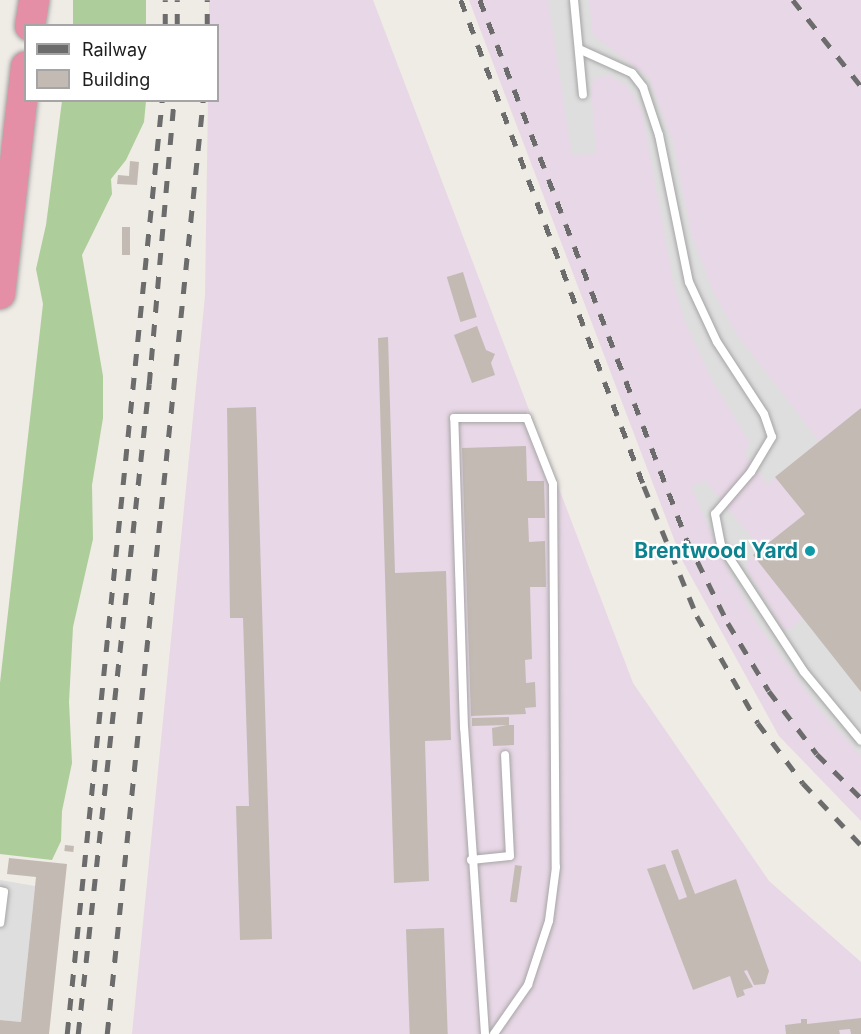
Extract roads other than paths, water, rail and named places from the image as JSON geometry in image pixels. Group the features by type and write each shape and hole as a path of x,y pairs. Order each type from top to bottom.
{"highway":[{"path":"30,24 34,0"},
{"path":"0,294 24,84"}],"lane":[{"path":"574,0 581,50 583,95"},
{"path":"581,50 632,73 643,87 659,135 689,282 717,342 764,414 772,437 751,472 715,514 721,545 804,672 861,741"},
{"path":"485,1034 471,860 454,418 527,418 553,484 556,867 549,921 528,985 494,1034"},
{"path":"471,860 510,856 505,755"},
{"path":"0,891 3,892 0,922"}],"railway":[{"path":"165,0 165,24"},
{"path":"177,0 177,24"},
{"path":"207,0 207,24"},
{"path":"461,0 644,486 697,616 758,723 803,783 861,845"},
{"path":"480,0 687,540 728,623 769,691 817,754 861,798"},
{"path":"793,0 861,86"},
{"path":"67,1034 162,102"},
{"path":"78,1034 149,384 174,102"},
{"path":"107,1034 203,102"}],"place":[{"name":"Brentwood Yard","path":"810,551"}]}
